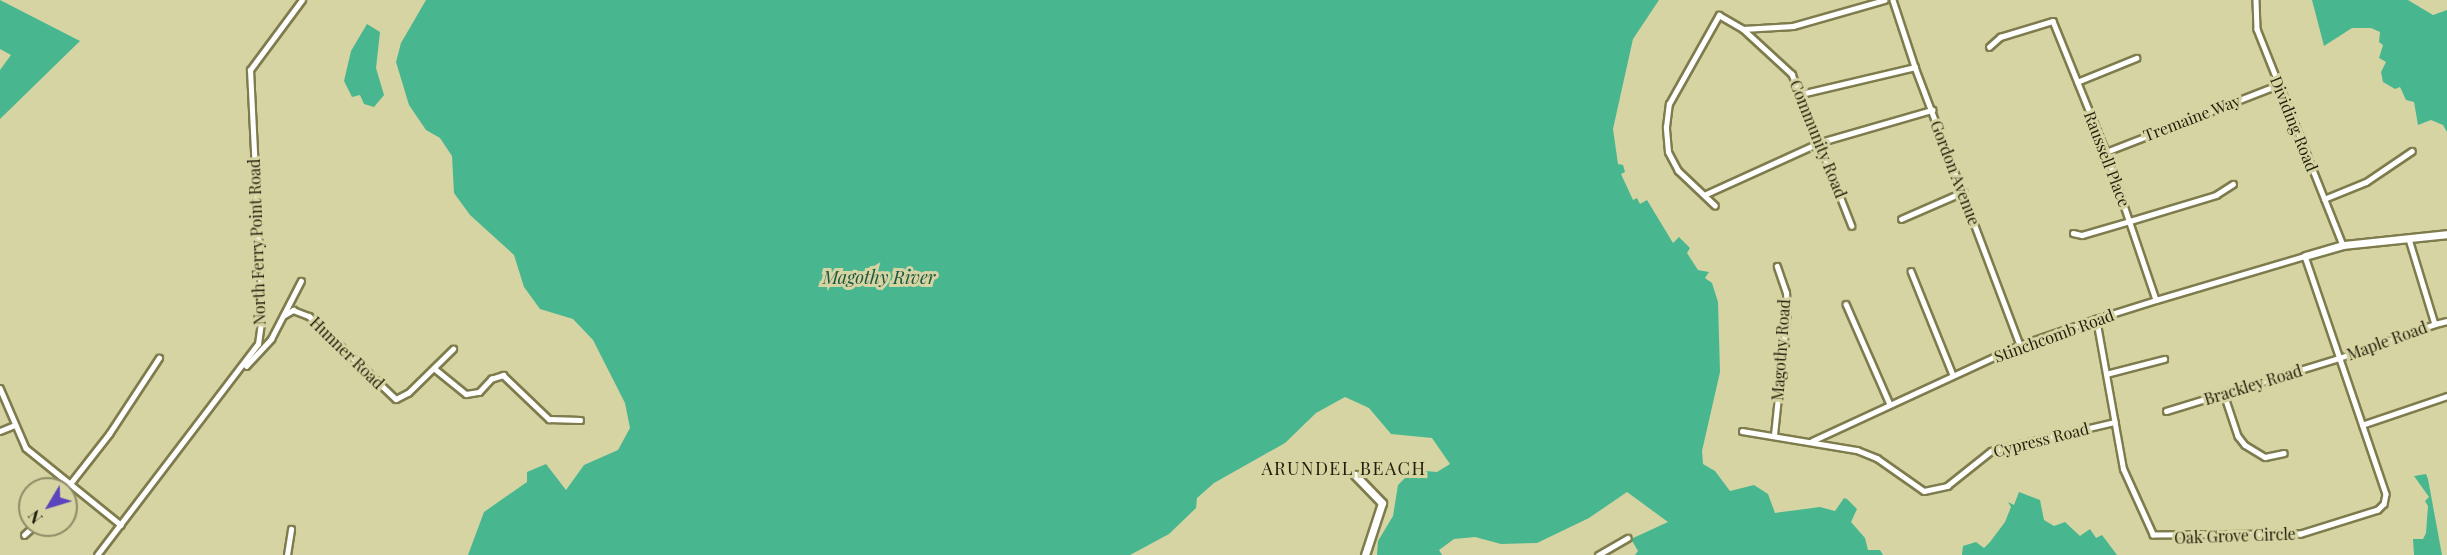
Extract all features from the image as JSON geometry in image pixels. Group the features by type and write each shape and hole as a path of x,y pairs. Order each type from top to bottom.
{"street":[{"name":"North Ferry Point Road","path":"97,555 241,370 258,344 262,315 250,70 302,0"},
{"path":"1743,29 1793,26 1884,0"},
{"name":"Gordon Avenue","path":"1893,0 1915,67 2020,345"},
{"name":"Dividing Road","path":"2256,0 2257,29 2343,245"},
{"name":"Community Road","path":"1704,195 1678,170 1668,152 1666,127 1669,104 1719,15 1743,29 1792,74 1821,142 1852,226"},
{"name":"Raussell Place","path":"1989,47 2000,36 2053,21 2106,152 2156,300"},
{"path":"2077,82 2136,58"},
{"path":"1801,94 1915,67"},
{"name":"Tremaine Way","path":"2106,152 2278,85"},
{"path":"1715,206 1704,195 1821,142 1932,110"},
{"path":"2324,199 2366,182 2412,151"},
{"path":"2073,233 2082,235 2216,195 2233,184"},
{"path":"1901,219 1963,192"},
{"path":"2305,256 2343,245 2447,234"},
{"path":"2409,239 2434,324"},
{"name":"Stinchcomb Road","path":"1812,441 2020,345 2156,300 2305,256"},
{"name":"Oak Grove Circle","path":"2096,319 2127,483 2144,508 2148,529 2161,538 2301,534 2378,510 2386,494 2305,256"},
{"name":"Magothy Road","path":"1774,435 1787,311 1786,293 1777,267"},
{"path":"1911,272 1953,375"},
{"path":"241,370 271,339 301,281"},
{"path":"1846,304 1890,404"},
{"name":"Hunner Road","path":"283,316 293,310 309,316 396,399 403,397 453,349"},
{"name":"Maple Road","path":"2339,358 2447,321"},
{"path":"76,477 109,434 159,357"},
{"name":"Brackley Road","path":"2166,411 2339,358"},
{"path":"2106,374 2164,359"},
{"path":"434,368 466,394 479,392 491,379 503,375 549,419 580,420"},
{"path":"0,388 15,425 31,453 57,477"},
{"path":"2224,394 2238,436 2245,446 2265,457 2284,453"},
{"path":"2362,425 2447,396"},
{"name":"Cypress Road","path":"1742,431 1812,441 1877,458 1912,485 1934,491 1947,486 1991,451 2115,422"},
{"path":"0,431 15,425"},
{"path":"1356,475 1382,503 1365,555"},
{"path":"78,494 121,525"},
{"path":"287,555 291,529"},
{"path":"1598,555 1628,538"}],"water":[{"path":"0,0 80,41 0,119 0,70 11,55 0,49"},
{"name":"Magothy River","path":"426,0 1659,0 1633,39 1613,129 1618,164 1623,165 1625,172 1621,174 1633,200 1637,198 1640,204 1647,200 1673,243 1679,237 1690,248 1687,253 1698,270 1709,272 1705,278 1712,283 1718,302 1720,372 1702,451 1703,464 1715,471 1730,491 1754,485 1768,494 1775,513 1820,507 1835,511 1844,498 1847,499 1857,509 1851,522 1865,538 1868,550 1880,550 1883,555 1635,555 1638,551 1631,539 1668,522 1627,492 1589,518 1537,543 1501,544 1475,537 1454,539 1439,550 1442,555 1377,555 1378,541 1393,516 1398,485 1413,470 1437,472 1450,464 1432,438 1391,434 1369,408 1345,397 1316,413 1285,443 1214,483 1197,498 1196,508 1169,534 1130,555 468,555 484,512 527,482 527,472 546,464 566,490 584,465 618,450 630,428 625,403 593,340 573,319 540,309 524,287 514,255 470,215 454,193 452,156 440,138 426,130 409,105 396,62 401,43"},
{"path":"2312,0 2408,0 2433,15 2447,10 2447,132 2443,125 2431,120 2418,125 2414,102 2406,100 2400,87 2395,89 2383,82 2381,72 2386,62 2379,58 2383,45 2379,42 2380,32 2371,28 2352,28 2324,46"},
{"path":"367,24 380,32 376,68 384,95 374,107 364,104 360,95 352,97 344,81 351,51"},
{"path":"2426,474 2442,555 2414,555 2413,539 2423,539 2426,533 2428,506 2425,501 2429,497 2414,476"},
{"path":"2019,492 2040,500 2044,520 2054,526 2065,522 2080,536 2090,529 2096,538 2102,535 2117,555 1962,555 1963,546 1976,542 1984,548 1990,542 2005,522 2011,507 2008,502 2014,505"}],"district":[{"name":"ARUNDEL BEACH","path":"1344,468"}]}
